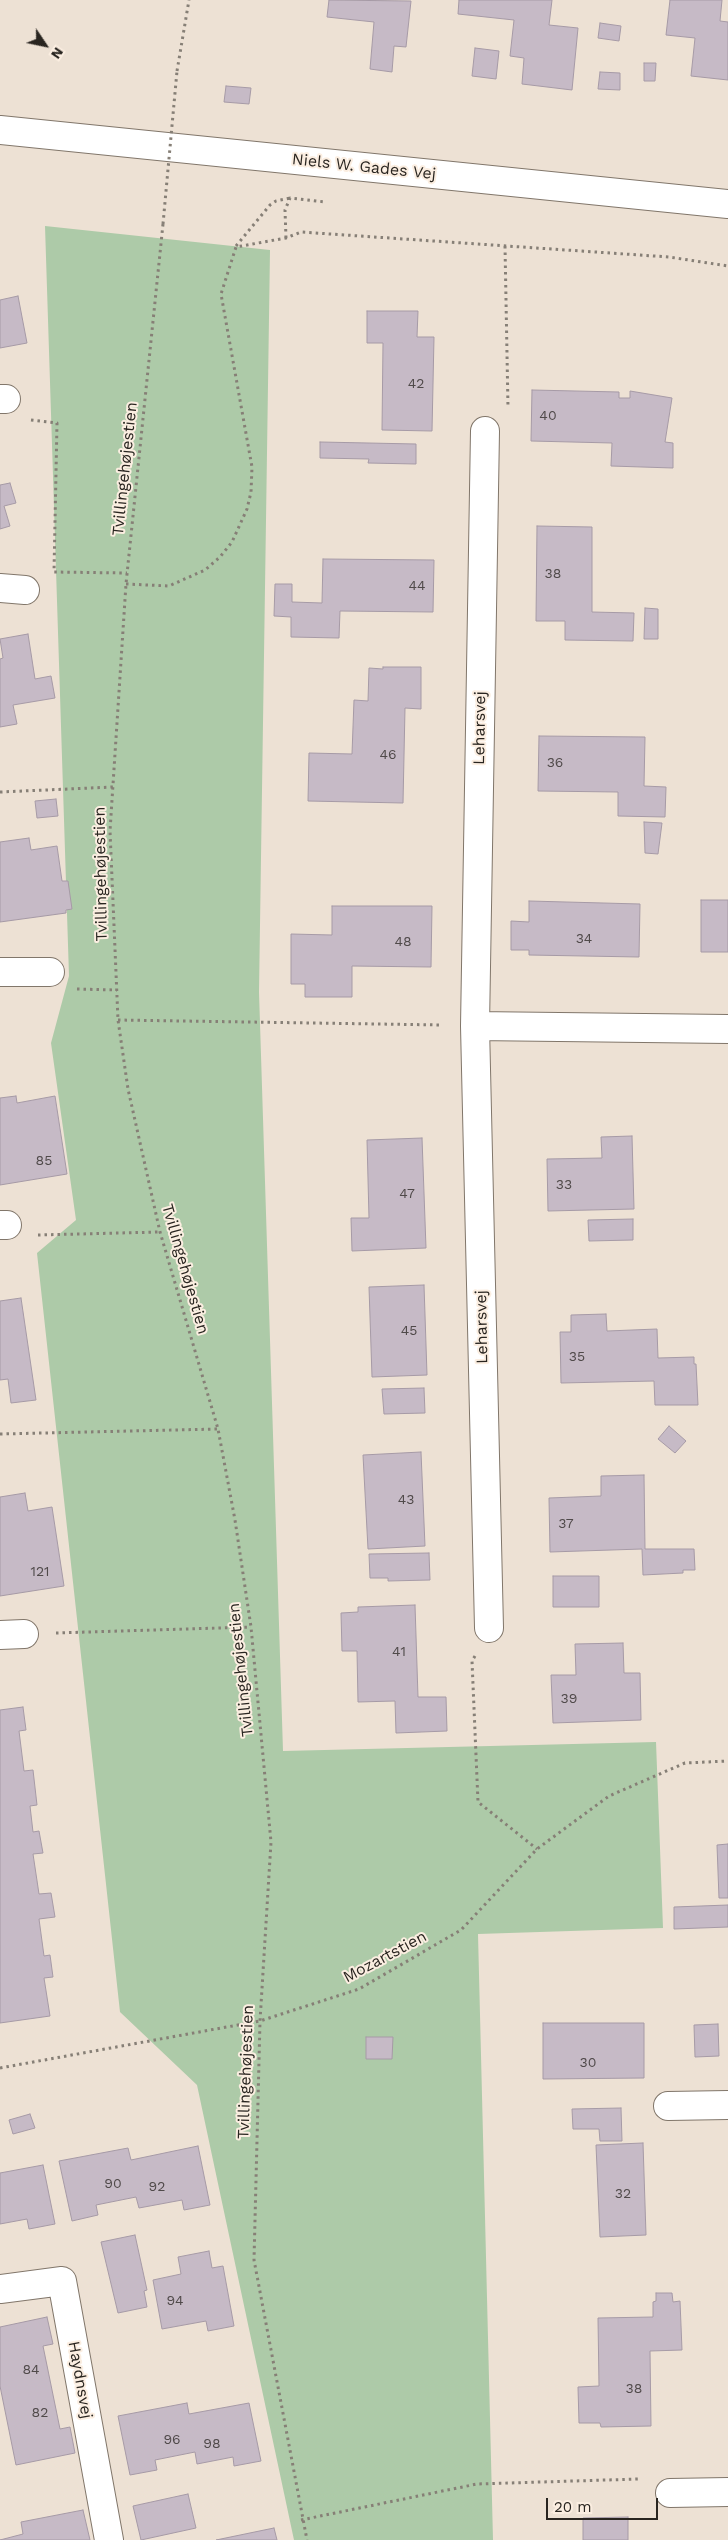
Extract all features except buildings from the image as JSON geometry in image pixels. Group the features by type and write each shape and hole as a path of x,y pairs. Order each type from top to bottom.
{"street":[{"name":"Niels W. Gades Vej","path":"0,130 728,204"},
{"name":"Leharsvej","path":"485,430 475,1026 490,1628"},
{"path":"0,972 50,972"},
{"path":"475,1026 728,1029"},
{"path":"668,2106 728,2105"},
{"name":"Haydnsvej","path":"0,2289 62,2281 109,2540"},
{"path":"670,2493 728,2492"}],"path":[{"name":"Tvillingehøjestien","path":"189,0 177,71 126,584 110,831 118,1020 128,1089 160,1232 218,1429 235,1520 251,1627 271,1842 260,2021 254,2260 301,2520 307,2540"},
{"path":"286,238 285,210 290,198"},
{"path":"126,584 169,586 205,570 220,557 232,542 251,492 252,467 221,294 236,247 270,205 276,200 290,198 326,202"},
{"path":"236,247 286,238 301,232 669,257 728,266"},
{"path":"485,430 508,410 505,246"},
{"path":"3,399 16,419 57,423 54,572 127,573"},
{"path":"0,792 113,787"},
{"path":"118,1020 475,1026"},
{"path":"3,1225 29,1235 160,1232"},
{"path":"0,1434 218,1429"},
{"path":"12,1634 251,1627"},
{"path":"490,1628 472,1661 478,1802 537,1849"},
{"name":"Mozartstien","path":"0,2068 260,2021 359,1988 461,1930 537,1849 608,1796 685,1764 728,1761"},
{"path":"301,2520 477,2484 651,2479 670,2493"}],"green space":[{"path":"45,226 270,250 259,992 283,1751 656,1742 663,1928 478,1934 493,2540 294,2540 197,2085 120,2012 37,1253 76,1220 51,1043 69,976"}]}
